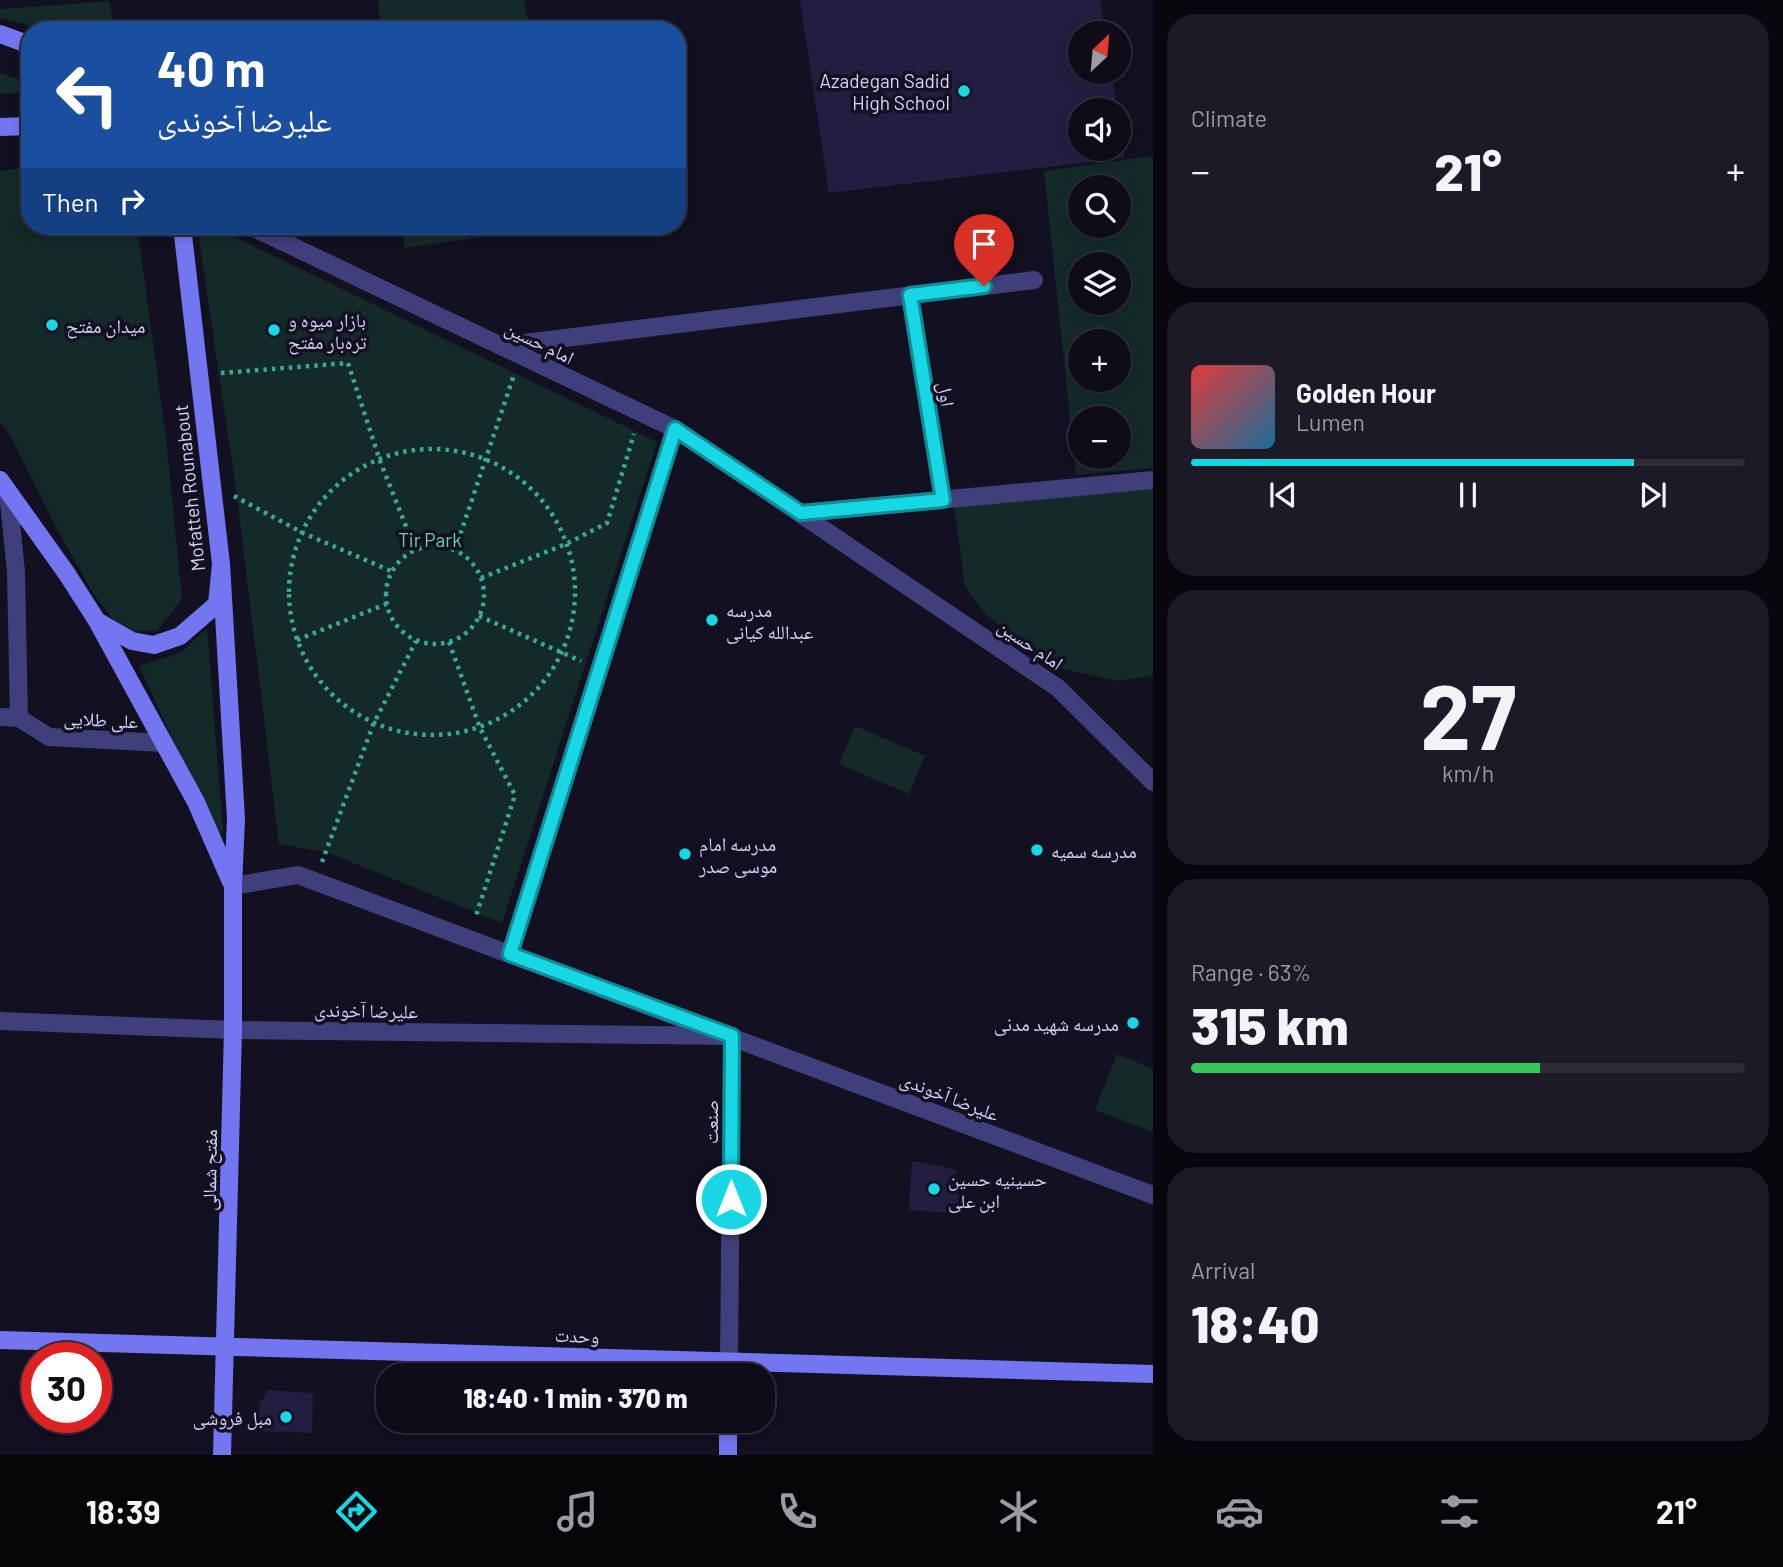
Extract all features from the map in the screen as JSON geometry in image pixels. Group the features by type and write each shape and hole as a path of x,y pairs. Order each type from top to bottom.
{"street":[{"path":"0,34 21,42"},
{"path":"0,127 21,126"},
{"name":"Mofatteh Rounabout","path":"4,486 97,621 132,641 154,645 180,636 217,604 221,564 183,235"},
{"name":"امام حسین","path":"269,235 675,429 1058,688 1153,782"},
{"path":"501,346 1034,281"},
{"name":"اول","path":"910,295 943,500"},
{"path":"510,954 675,429"},
{"path":"801,513 1153,480"},
{"path":"4,486 16,572 19,718"},
{"name":"مفتح شمالی","path":"221,564 236,820 222,1455"},
{"path":"97,621 196,802 233,886"},
{"name":"علی طلایی","path":"0,717 19,718 49,737 163,743"},
{"name":"علیرضا آخوندی","path":"233,886 298,876 1153,1195"},
{"name":"علیرضا آخوندی","path":"0,1021 233,1030 732,1036"},
{"name":"صنعت","path":"729,1363 732,1036"},
{"name":"وحدت","path":"0,1340 225,1345 619,1363"},
{"name":"وحدت","path":"775,1369 1153,1374"},
{"path":"728,1433 728,1455"}],"path":[{"path":"455,550 520,355"},
{"path":"199,376 348,362 380,461 415,549"},
{"path":"481,578 566,544 607,523 640,413"},
{"path":"442,450 486,455 529,487 557,522 566,544 573,565 575,610 564,653 539,691 504,719 480,728 416,730 373,725 332,697 302,656 289,608 292,558 312,513 347,477 392,455 442,450"},
{"path":"214,500 237,496 303,533 391,571"},
{"path":"431,545 455,550 474,564 485,594 475,625 463,636 432,645 416,641 402,632 391,620 385,587 391,571 401,558 415,549 431,545"},
{"path":"297,640 386,604"},
{"path":"479,616 600,669"},
{"path":"315,882 373,725 416,641"},
{"path":"449,642 480,728 515,795 467,938"}],"green space":[{"path":"378,0 524,0 528,21 380,21"},
{"path":"109,1 113,21 21,21 21,23 0,18 0,9"},
{"path":"0,73 21,80 21,92 0,94"},
{"path":"1153,156 1153,468 1076,475 1075,469 1131,469 1131,406 1069,406 1044,171"},
{"name":"میدان مفتح","path":"21,168 21,235 138,235 166,438 182,599 157,631 134,631 113,619 93,593 0,421 0,171"},
{"name":"Tir Park","path":"198,235 231,235 657,442 502,923 326,852 279,844 237,496"},
{"path":"403,235 496,235 404,248"},
{"path":"1153,487 1153,676 1117,681 1059,668 986,615 965,586 954,507"},
{"path":"207,628 223,830 220,834 216,833 139,666 182,652"},
{"path":"855,726 925,756 909,794 839,764"},
{"path":"1117,1054 1153,1069 1153,1132 1095,1110"}],"building":[{"name":"Azadegan Sadid High School","path":"800,0 1100,0 1103,21 1068,21 1068,84 1113,84 1115,98 1068,98 1068,161 1099,161 829,193"},
{"name":"حسینیه حسین ابن علی","path":"912,1161 956,1169 959,1214 909,1210"},
{"name":"مبل فروشی","path":"268,1390 313,1393 312,1433 258,1431 260,1403"}],"place":[{"name":"Azadegan Sadid High School","path":"964,91"},
{"name":"میدان مفتح","path":"52,325"},
{"name":"بازار میوه و تره‌بار مفتح","path":"274,330"},
{"name":"مدرسه عبدالله کیانی","path":"712,620"},
{"name":"مدرسه سمیه","path":"1037,850"},
{"name":"مدرسه امام موسی صدر","path":"685,854"},
{"name":"مدرسه شهید مدنی","path":"1133,1023"},
{"name":"حسینیه حسین ابن علی","path":"934,1189"},
{"name":"مبل فروشی","path":"286,1417"}],"route":[{"path":"731,1199 732,1036 510,954 675,429 801,513 943,500 910,295 984,286"}]}
